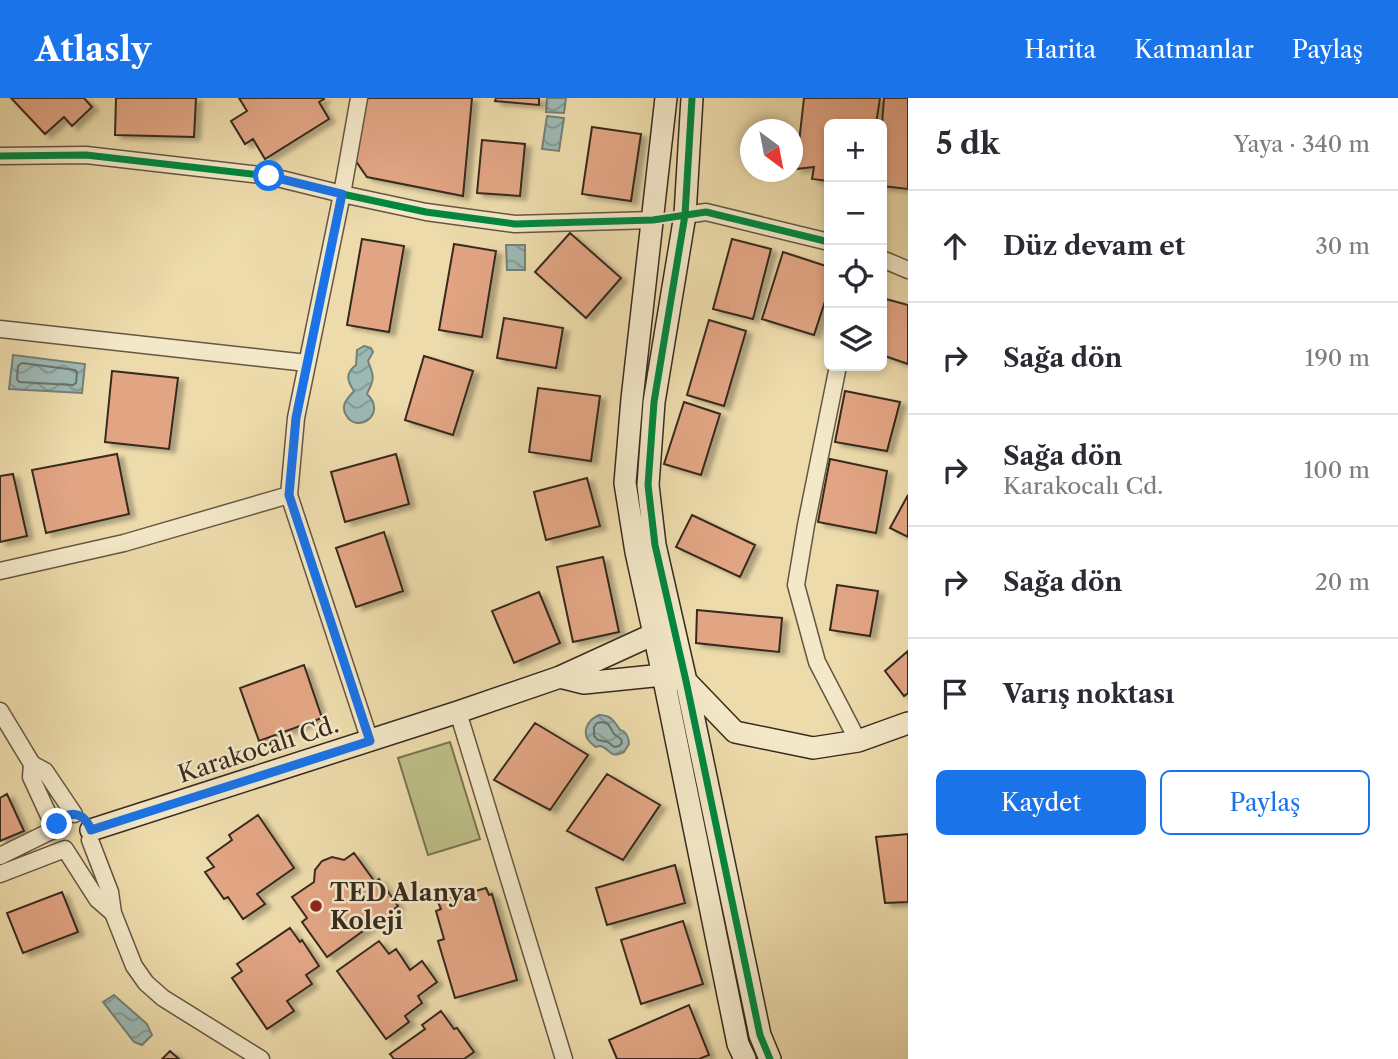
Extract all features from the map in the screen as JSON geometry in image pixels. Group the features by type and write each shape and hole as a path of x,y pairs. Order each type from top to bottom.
{"street":[{"path":"359,98 296,418 289,495 370,741"},
{"path":"666,98 625,483 636,552 738,1044 745,1059"},
{"path":"692,98 685,215 654,402 648,485 655,545 760,1035 770,1059"},
{"path":"0,156 86,155 269,176 426,212 515,224 653,220 706,212 824,242"},
{"path":"887,261 908,270"},
{"path":"0,329 306,363"},
{"path":"837,371 796,585 817,662 858,741"},
{"path":"0,571 124,543 289,495"},
{"path":"654,634 676,638"},
{"name":"Karakocalı Cd.","path":"90,835 560,677 654,634"},
{"name":"Karakocalı Cd.","path":"560,677 584,683 663,674 686,681"},
{"path":"686,681 735,732 813,748 858,741 908,723"},
{"path":"0,712 32,764 45,771 74,814 90,825 90,835 110,892 113,912 134,966 146,983 163,998 261,1059"},
{"path":"458,712 564,1059"},
{"path":"32,764 31,777 55,829 56,841 65,849 97,900 113,912"},
{"path":"0,856 55,829 64,817 74,814"},
{"path":"0,874 65,849 71,851 82,848 90,835"}],"green space":[{"path":"450,742 480,839 428,855 398,758"}],"water":[{"path":"547,98 566,98 564,113 546,112"},
{"path":"547,116 564,118 559,151 542,149"},
{"path":"506,245 525,245 525,270 507,270"},
{"path":"364,346 371,348 373,352 368,361 373,379 367,394 373,401 374,409 368,420 357,423 351,421 344,408 354,391 349,374 356,365 357,350"},
{"path":"13,355 85,364 82,393 9,389"},
{"path":"599,715 609,717 627,735 629,744 624,752 614,754 603,747 596,747 588,740 586,728 591,720"},
{"path":"114,995 147,1024 152,1035 142,1045 134,1042 103,1002"}],"building":[{"path":"11,98 84,98 92,107 72,126 64,117 45,134"},
{"path":"116,98 196,98 194,137 115,135"},
{"path":"239,98 323,98 319,102 329,119 265,159 253,139 245,144 231,121 247,111"},
{"path":"364,98 472,98 463,196 367,177 353,157"},
{"path":"496,98 539,98 539,105 495,101"},
{"path":"804,98 880,98 877,119 824,119 824,180 812,179 814,167 803,168"},
{"path":"884,98 908,98 908,189 887,187 887,119 882,119"},
{"path":"592,127 641,134 631,201 582,194"},
{"path":"482,140 525,144 520,196 477,193"},
{"path":"570,233 621,278 586,318 535,272"},
{"path":"362,239 404,246 389,332 347,325"},
{"path":"732,239 771,249 753,319 713,309"},
{"path":"454,244 496,251 482,337 439,330"},
{"path":"783,252 824,265 824,304 814,335 762,319"},
{"path":"887,299 908,305 908,364 887,357"},
{"path":"504,318 563,328 556,368 497,358"},
{"path":"709,320 746,331 724,406 687,395"},
{"path":"424,356 473,371 453,435 405,420"},
{"path":"112,371 178,378 169,449 105,442"},
{"path":"538,388 600,396 591,461 529,452"},
{"path":"845,391 900,402 887,451 835,442"},
{"path":"684,402 720,414 701,475 664,464"},
{"path":"117,454 129,514 46,533 32,470"},
{"path":"396,454 409,504 345,522 331,472"},
{"path":"830,459 887,471 876,533 818,522"},
{"path":"13,474 27,536 0,542 0,476"},
{"path":"587,478 600,526 546,540 534,492"},
{"path":"908,495 908,537 890,528"},
{"path":"692,515 755,545 740,577 676,547"},
{"path":"384,532 403,591 356,607 336,548"},
{"path":"603,557 619,632 573,642 557,567"},
{"path":"837,585 878,591 870,636 830,630"},
{"path":"539,592 560,643 514,663 492,611"},
{"path":"697,610 782,618 779,652 696,643"},
{"path":"908,651 908,693 904,696 885,671"},
{"path":"304,665 322,718 259,741 240,688"},
{"path":"535,723 588,755 550,810 494,780"},
{"path":"607,774 660,805 623,860 567,831"},
{"path":"7,794 24,831 0,841 0,798"},
{"path":"258,815 294,868 257,894 265,904 243,919 228,897 224,899 205,872 214,867 207,858 232,840 229,835"},
{"path":"908,834 908,902 885,903 876,837"},
{"path":"354,853 375,882 379,879 398,906 393,910 397,916 381,927 377,921 327,957 302,922 307,918 292,897 314,882 315,870 322,861 332,857 344,860"},
{"path":"675,865 685,903 607,925 596,888"},
{"path":"486,888 489,895 492,894 517,980 455,998 438,941 444,939 436,911 441,909 438,902"},
{"path":"62,892 78,932 23,953 7,913"},
{"path":"683,921 703,984 641,1004 621,940"},
{"path":"290,928 300,942 302,940 319,966 306,975 312,984 287,1001 294,1011 267,1029 232,978 242,971 237,964"},
{"path":"379,941 389,954 396,949 410,970 422,961 437,982 418,996 422,1003 405,1016 409,1022 386,1039 337,971"},
{"path":"689,1005 709,1055 699,1059 617,1059 609,1040"},
{"path":"441,1011 474,1052 464,1059 394,1059 390,1054 425,1029 422,1025"},
{"path":"170,1051 179,1059 162,1059"}],"cycle path":[{"path":"692,98 685,215 654,402 648,485 655,545 760,1035 770,1059"},
{"path":"0,156 86,155 269,176 426,212 515,224 653,220 706,212 824,241"}],"place":[{"name":"TED Alanya Koleji","path":"316,906"}],"route":[{"path":"57,824 64,817 74,814 87,821 91,830 370,741 289,495 296,418 342,194 269,176"}]}
